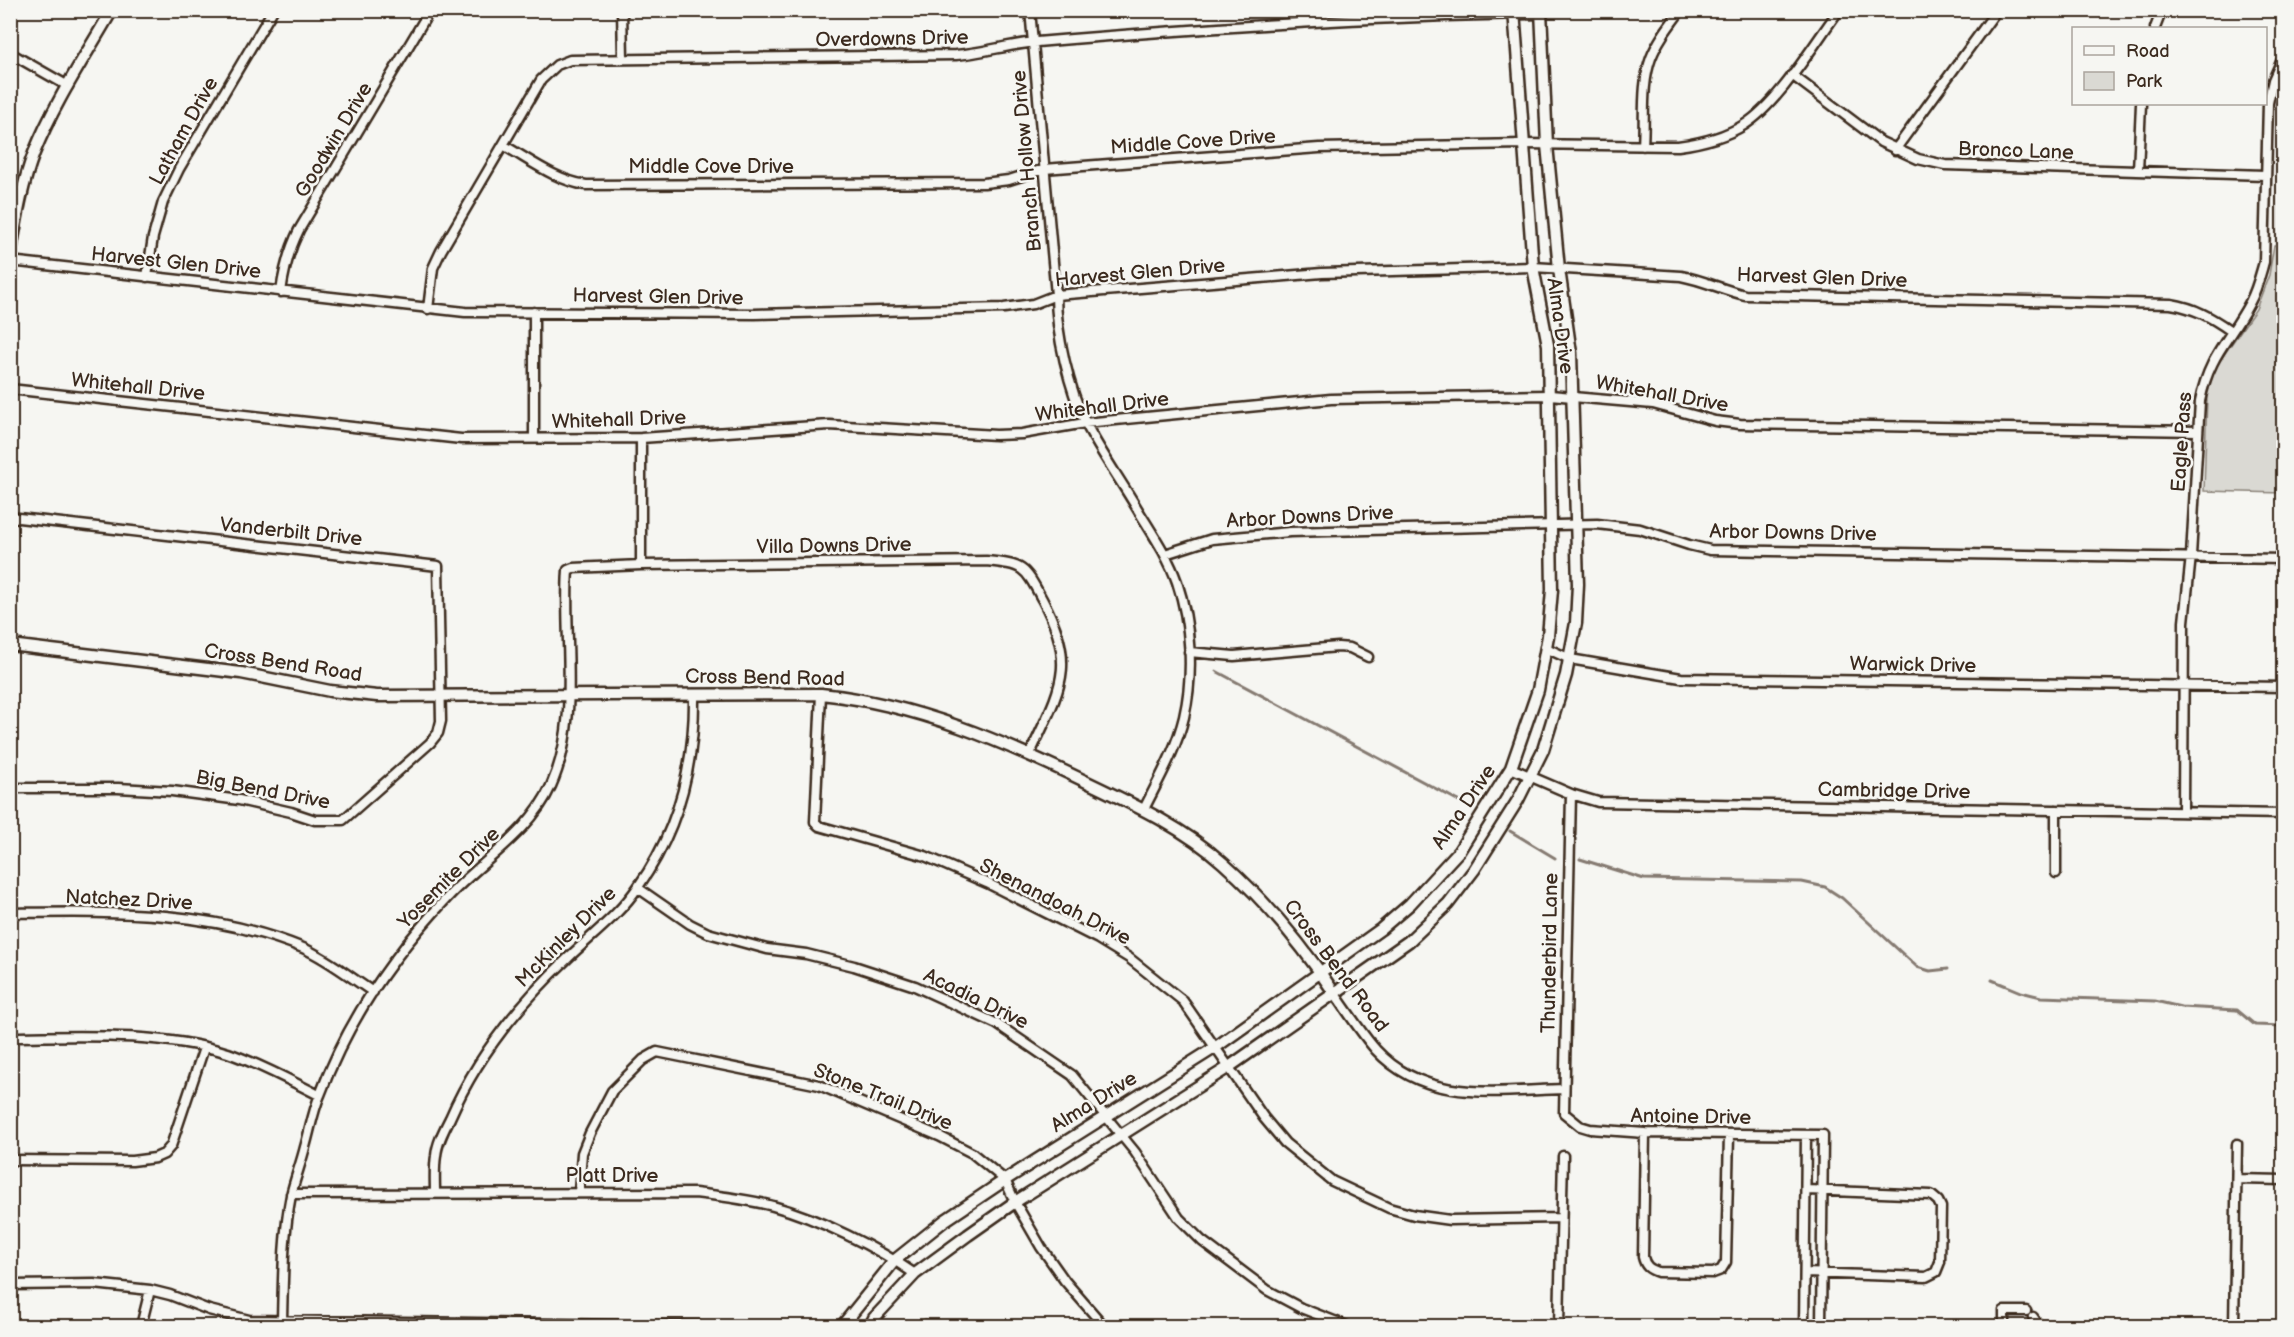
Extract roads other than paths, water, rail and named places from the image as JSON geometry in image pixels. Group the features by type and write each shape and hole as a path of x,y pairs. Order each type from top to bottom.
{"main road":[{"path":"10,259 22,191 34,154 52,114 112,10"},
{"name":"Alma Drive","path":"870,1326 874,1318 915,1274 1015,1202 1229,1067 1409,941 1448,903 1486,853 1518,800 1543,750 1552,723 1570,659 1576,623 1577,594 1571,353 1559,269 1548,145 1542,12"},
{"name":"Alma Drive","path":"842,1326 895,1260 944,1221 1216,1047 1381,929 1433,880 1459,851 1511,768 1538,690 1546,648 1552,590 1548,345 1533,267 1515,13"},
{"name":"Cross Bend Road","path":"10,645 241,673 330,691 377,696 821,694 854,698 931,716 1030,754 1144,809 1222,862 1290,930 1335,994"}],"street":[{"name":"Latham Drive","path":"147,277 155,228 163,202 179,169 273,10"},
{"name":"Goodwin Drive","path":"281,292 284,269 291,245 430,10"},
{"path":"622,10 622,58"},
{"name":"Branch Hollow Drive","path":"1030,10 1056,311 1070,379 1085,423 1164,554 1177,582 1185,616 1189,652 1189,689 1183,720 1174,749 1144,809"},
{"path":"1643,146 1646,80 1651,58 1660,38 1681,10"},
{"name":"Middle Cove Drive","path":"503,144 557,177 586,185 984,183 1009,180 1044,169 1319,148 1523,144 1678,147 1720,138 1745,125 1766,108 1839,10"},
{"path":"1895,150 1997,10"},
{"path":"2155,27 2162,10"},
{"name":"Overdowns Drive","path":"428,309 433,268 441,251 541,80 557,65 570,60 979,54 1033,42 1271,23 1542,12"},
{"path":"10,52 68,86"},
{"name":"Eagle Pass","path":"2182,812 2184,622 2191,556 2200,401 2212,361 2250,303 2258,286 2264,262 2268,103 2273,80 2283,55"},
{"name":"Bronco Lane","path":"1792,75 1881,142 1918,159 1945,165 2265,175"},
{"path":"2138,171 2141,105"},
{"path":"10,191 22,191"},
{"name":"Harvest Glen Drive","path":"10,259 147,277 465,312 755,314 1004,308 1033,303 1056,295 1322,273 1533,267 1681,276 1699,279 1728,291 1745,295 2171,304 2193,308 2214,318 2231,331"},
{"path":"534,312 534,438"},
{"name":"Whitehall Drive","path":"10,389 432,437 641,438 829,425 996,435 1022,434 1085,423 1331,399 1550,395 1653,404 1715,421 1740,424 2198,431"},
{"path":"641,438 641,565"},
{"name":"Vanderbilt Drive","path":"10,517 438,566 441,696"},
{"name":"Arbor Downs Drive","path":"1164,554 1212,539 1290,532 1597,524 1640,529 1710,550 2283,559"},
{"name":"Villa Downs Drive","path":"567,695 567,570 573,568 641,565 986,561 1013,564 1028,574 1054,622 1062,653 1062,674 1057,694 1030,754"},
{"path":"1189,652 1234,656 1338,647 1350,648 1368,657"},
{"name":"Warwick Drive","path":"1546,648 1570,659 1681,678 2283,687"},
{"name":"McKinley Drive","path":"435,1193 436,1156 439,1141 456,1103 480,1060 504,1026 536,988 604,927 638,888 657,858 673,825 691,761 695,725 694,694"},
{"name":"Shenandoah Drive","path":"821,694 815,822 819,826 925,856 987,883 1098,939 1129,958 1183,1001 1263,1118 1284,1143 1332,1181 1359,1196 1414,1215 1450,1220 1562,1218"},
{"name":"Yosemite Drive","path":"282,1322 283,1270 291,1194 319,1095 337,1056 373,992 407,944 447,897 524,826 539,808 561,759 567,730 567,695"},
{"name":"Big Bend Drive","path":"10,788 118,788 172,791 239,800 315,820 343,820 430,743 438,733 441,721 441,696"},
{"name":"Cambridge Drive","path":"1511,768 1571,794 1598,802 2283,814"},
{"name":"Thunderbird Lane","path":"1564,1113 1571,794"},
{"path":"2055,873 2056,810"},
{"name":"Acadia Drive","path":"638,888 690,924 708,933 767,950 806,954 854,966 915,986 997,1024 1072,1075 1107,1115 1179,1218 1202,1241 1266,1290 1301,1308 1347,1326"},
{"name":"Natchez Drive","path":"10,913 124,912 171,915 217,922 271,936 304,949 327,961 373,992"},
{"name":"Cross Bend Road","path":"1335,994 1376,1049 1392,1065 1430,1085 1469,1092 1563,1089"},
{"path":"10,1037 99,1036 153,1040 204,1048 251,1061 319,1095"},
{"path":"10,1160 132,1161 155,1158 164,1154 171,1146 204,1048"},
{"name":"Stone Trail Drive","path":"579,1192 582,1154 590,1133 612,1091 644,1060 657,1052 819,1085 887,1113 972,1153 1005,1180 1041,1247 1065,1281 1104,1326"},
{"name":"Antoine Drive","path":"1564,1113 1580,1126 1590,1129 1645,1133 1823,1135 1824,1163"},
{"path":"1645,1133 1643,1257 1649,1269 1658,1272 1713,1273 1721,1270 1726,1262 1729,1135"},
{"path":"1806,1135 1804,1325 1821,1326 1824,1163 1806,1163"},
{"path":"2234,1326 2237,1144"},
{"path":"1559,1326 1563,1156"},
{"path":"2237,1179 2283,1180"},
{"path":"1805,1273 1926,1277 1936,1272 1940,1262 1941,1207 1931,1195 1807,1190"},
{"name":"Platt Drive","path":"291,1194 695,1192 740,1198 809,1218 895,1260 915,1274"},
{"path":"1806,1235 1823,1236"},
{"path":"10,1285 94,1284 150,1290 225,1315 249,1320 282,1322 701,1326"},
{"path":"141,1326 150,1290"},
{"path":"2004,1326 2004,1311 2026,1311"},
{"path":"2033,1317 2039,1326"}],"waterway":[{"path":"1216,671 1472,808"},
{"path":"1510,831 1555,858"},
{"path":"1580,859 1644,879 1802,882 1825,887 1842,898 1917,967 1930,971 1948,969"},
{"path":"1992,980 2021,992 2041,997 2155,1001 2181,1007 2237,1010 2255,1025 2284,1026"}]}
